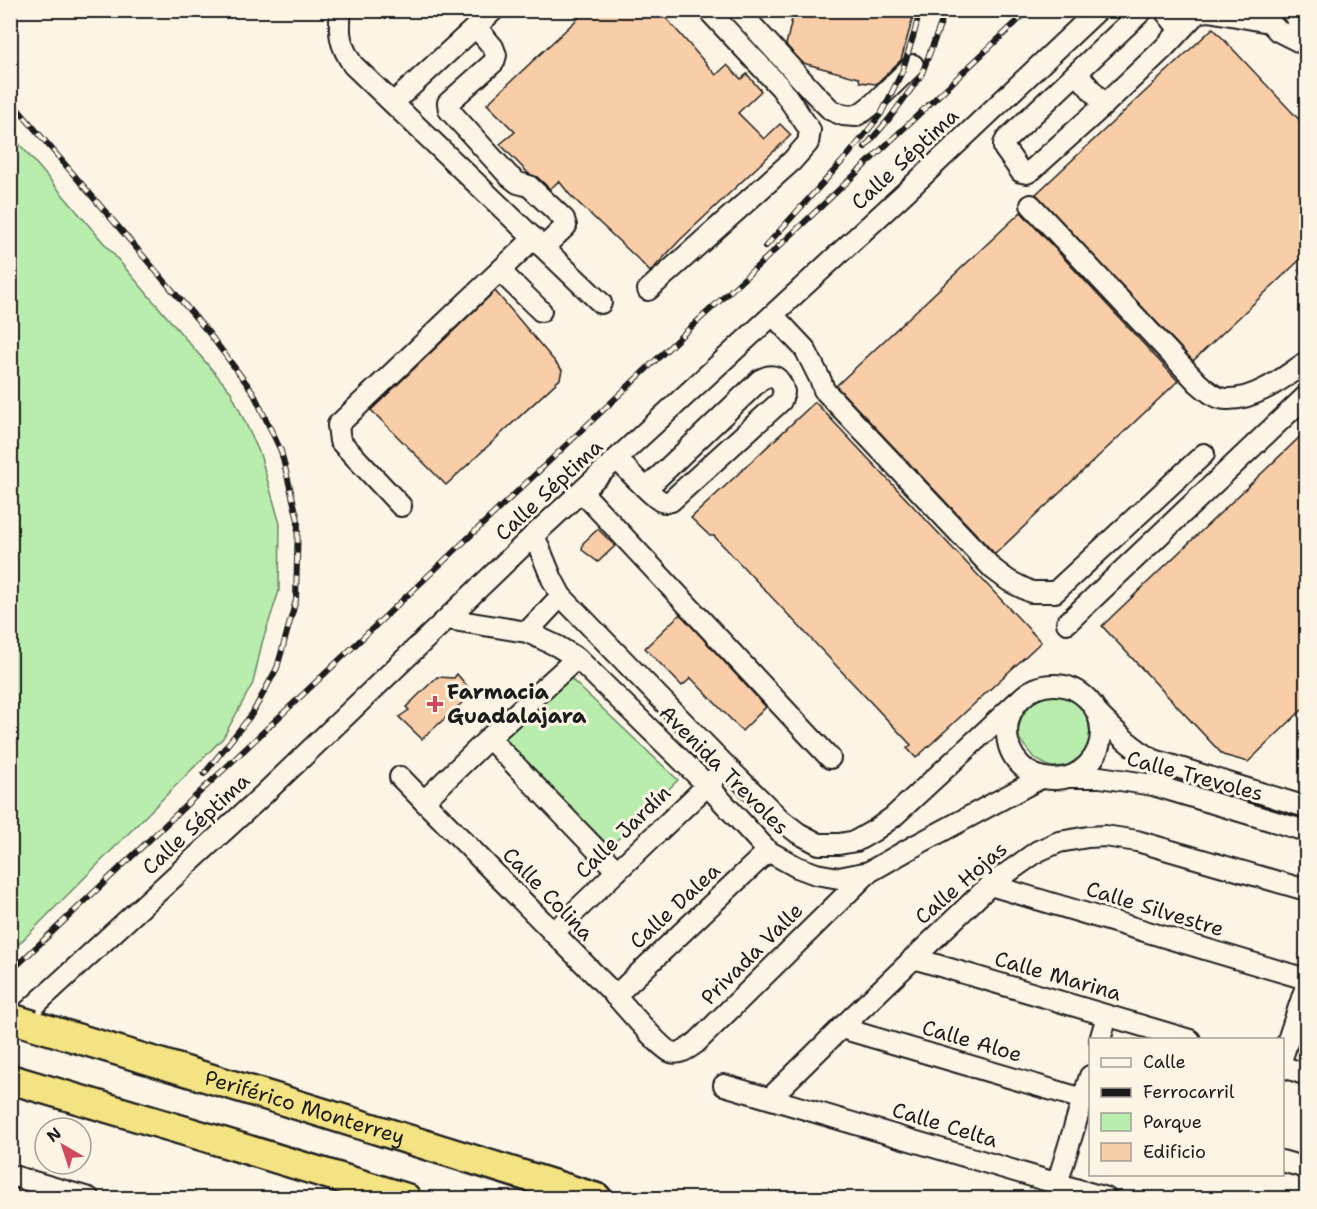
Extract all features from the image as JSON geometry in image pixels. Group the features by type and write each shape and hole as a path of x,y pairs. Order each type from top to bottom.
{"highway":[{"name":"Periférico Monterrey","path":"22,1019 597,1198"},
{"path":"10,1079 406,1198"}],"street":[{"path":"341,10 340,37 344,51 354,65 601,303"},
{"path":"393,103 494,10"},
{"path":"648,290 792,161 808,143 810,130 781,88 708,10"},
{"path":"738,10 813,92 831,110 843,115 855,116 864,111 913,65"},
{"name":"Calle Séptima","path":"22,1019 263,795 534,535 1098,10"},
{"path":"1143,10 1004,144 1007,154 1022,172 1027,173 1032,170 1104,105 1199,12 1264,16 1278,31 1306,44"},
{"path":"1164,10 1180,30"},
{"path":"1290,10 1295,16 1306,44"},
{"path":"401,506 340,441 338,425 500,271 539,242 566,226 564,219 529,186 518,183 509,176 449,110 448,103 494,62 496,55 493,47 476,27"},
{"path":"1077,73 1104,105"},
{"path":"1031,205 1198,383 1212,394 1225,399 1244,398 1271,385 1306,362"},
{"path":"500,271 542,311"},
{"path":"772,315 805,350 824,390 993,569 1009,581 1031,592 1055,592 1204,454"},
{"path":"617,459 646,488 660,500 671,501 781,400 784,392 779,380 773,376 766,376 760,380 646,488"},
{"path":"1067,623 1306,396"},
{"path":"582,492 830,759"},
{"name":"Avenida Trevoles","path":"534,535 561,596 781,820 798,833 819,844 856,841 875,830 893,817 1017,702"},
{"path":"527,632 561,596"},
{"name":"Avenida Trevoles","path":"447,619 527,632 577,658 706,785 768,851 797,867 816,874 839,878 869,872 1041,778"},
{"path":"424,801 577,658"},
{"path":"1045,685 1061,685 1077,690 1090,701 1098,715 1102,734 1097,752 1086,767 1069,777 1055,780 1041,778 1021,767 1009,747 1007,724 1017,702 1029,691 1045,685"},
{"name":"Calle Trevoles","path":"1098,715 1124,740 1154,760 1306,807"},
{"path":"489,738 616,871"},
{"name":"Calle Jardín","path":"553,933 727,767"},
{"name":"Calle Colina","path":"400,777 662,1045"},
{"name":"Calle Trevoles","path":"1069,777 1100,777 1153,785 1306,831"},
{"name":"Calle Hojas","path":"770,1098 990,885 1038,851 1074,839 1105,836 1167,849 1306,890"},
{"name":"Calle Dalea","path":"615,996 768,851"},
{"name":"Privada Valle","path":"662,1045 671,1052 679,1052 696,1043 869,872"},
{"name":"Calle Silvestre","path":"990,885 1306,979"},
{"name":"Calle Marina","path":"913,958 1183,1038"},
{"path":"1284,1052 1306,986"},
{"path":"1101,1038 1107,1016"},
{"name":"Calle Aloe","path":"841,1028 1087,1100"},
{"path":"1284,1067 1306,1075"},
{"path":"1058,1184 1087,1100 1089,1084"},
{"name":"Calle Celta","path":"724,1085 1107,1198"},
{"path":"1284,1162 1306,1168"},
{"path":"10,1175 89,1198"}],"green space":[{"path":"10,133 231,392 260,454 280,524 279,591 262,643 253,683 223,738 11,952"},
{"path":"568,676 678,780 610,847 502,739"},
{"path":"1060,695 1074,701 1084,711 1089,723 1090,737 1084,754 1067,766 1050,767 1034,758 1019,739 1018,730 1022,716 1032,703 1044,696"}],"building":[{"path":"587,10 659,10 716,75 727,65 741,79 747,74 761,91 738,113 764,139 780,124 791,135 680,240 650,272 570,195 559,181 550,189 537,177 529,174 500,144 515,132 487,104"},
{"path":"794,10 915,10 901,60 876,84 860,82 859,78 803,63 786,45"},
{"path":"1213,28 1306,127 1306,254 1193,361 1036,194"},
{"path":"1021,212 1178,381 995,554 836,386"},
{"path":"495,291 562,370 560,379 446,485 371,410"},
{"path":"815,402 1041,642 916,758 907,748 911,745 714,536 710,536 691,518"},
{"path":"1306,431 1306,706 1248,762 1223,755 1102,626"},
{"path":"598,529 615,546 598,562 582,550 583,543"},
{"path":"680,614 766,707 742,731 691,678 682,686 645,648"},
{"path":"457,674 473,693 422,739 399,717 409,710 406,707 437,677 454,678"}],"railway":[{"path":"765,247 849,154 881,114 902,72 920,10"},
{"path":"865,147 921,76 944,10"},
{"path":"10,972 1029,10"},
{"path":"10,100 208,332 253,392 281,451 298,520 296,600 277,668 252,714 204,774"}],"place":[{"name":"Farmacia Guadalajara","path":"435,704"}]}
